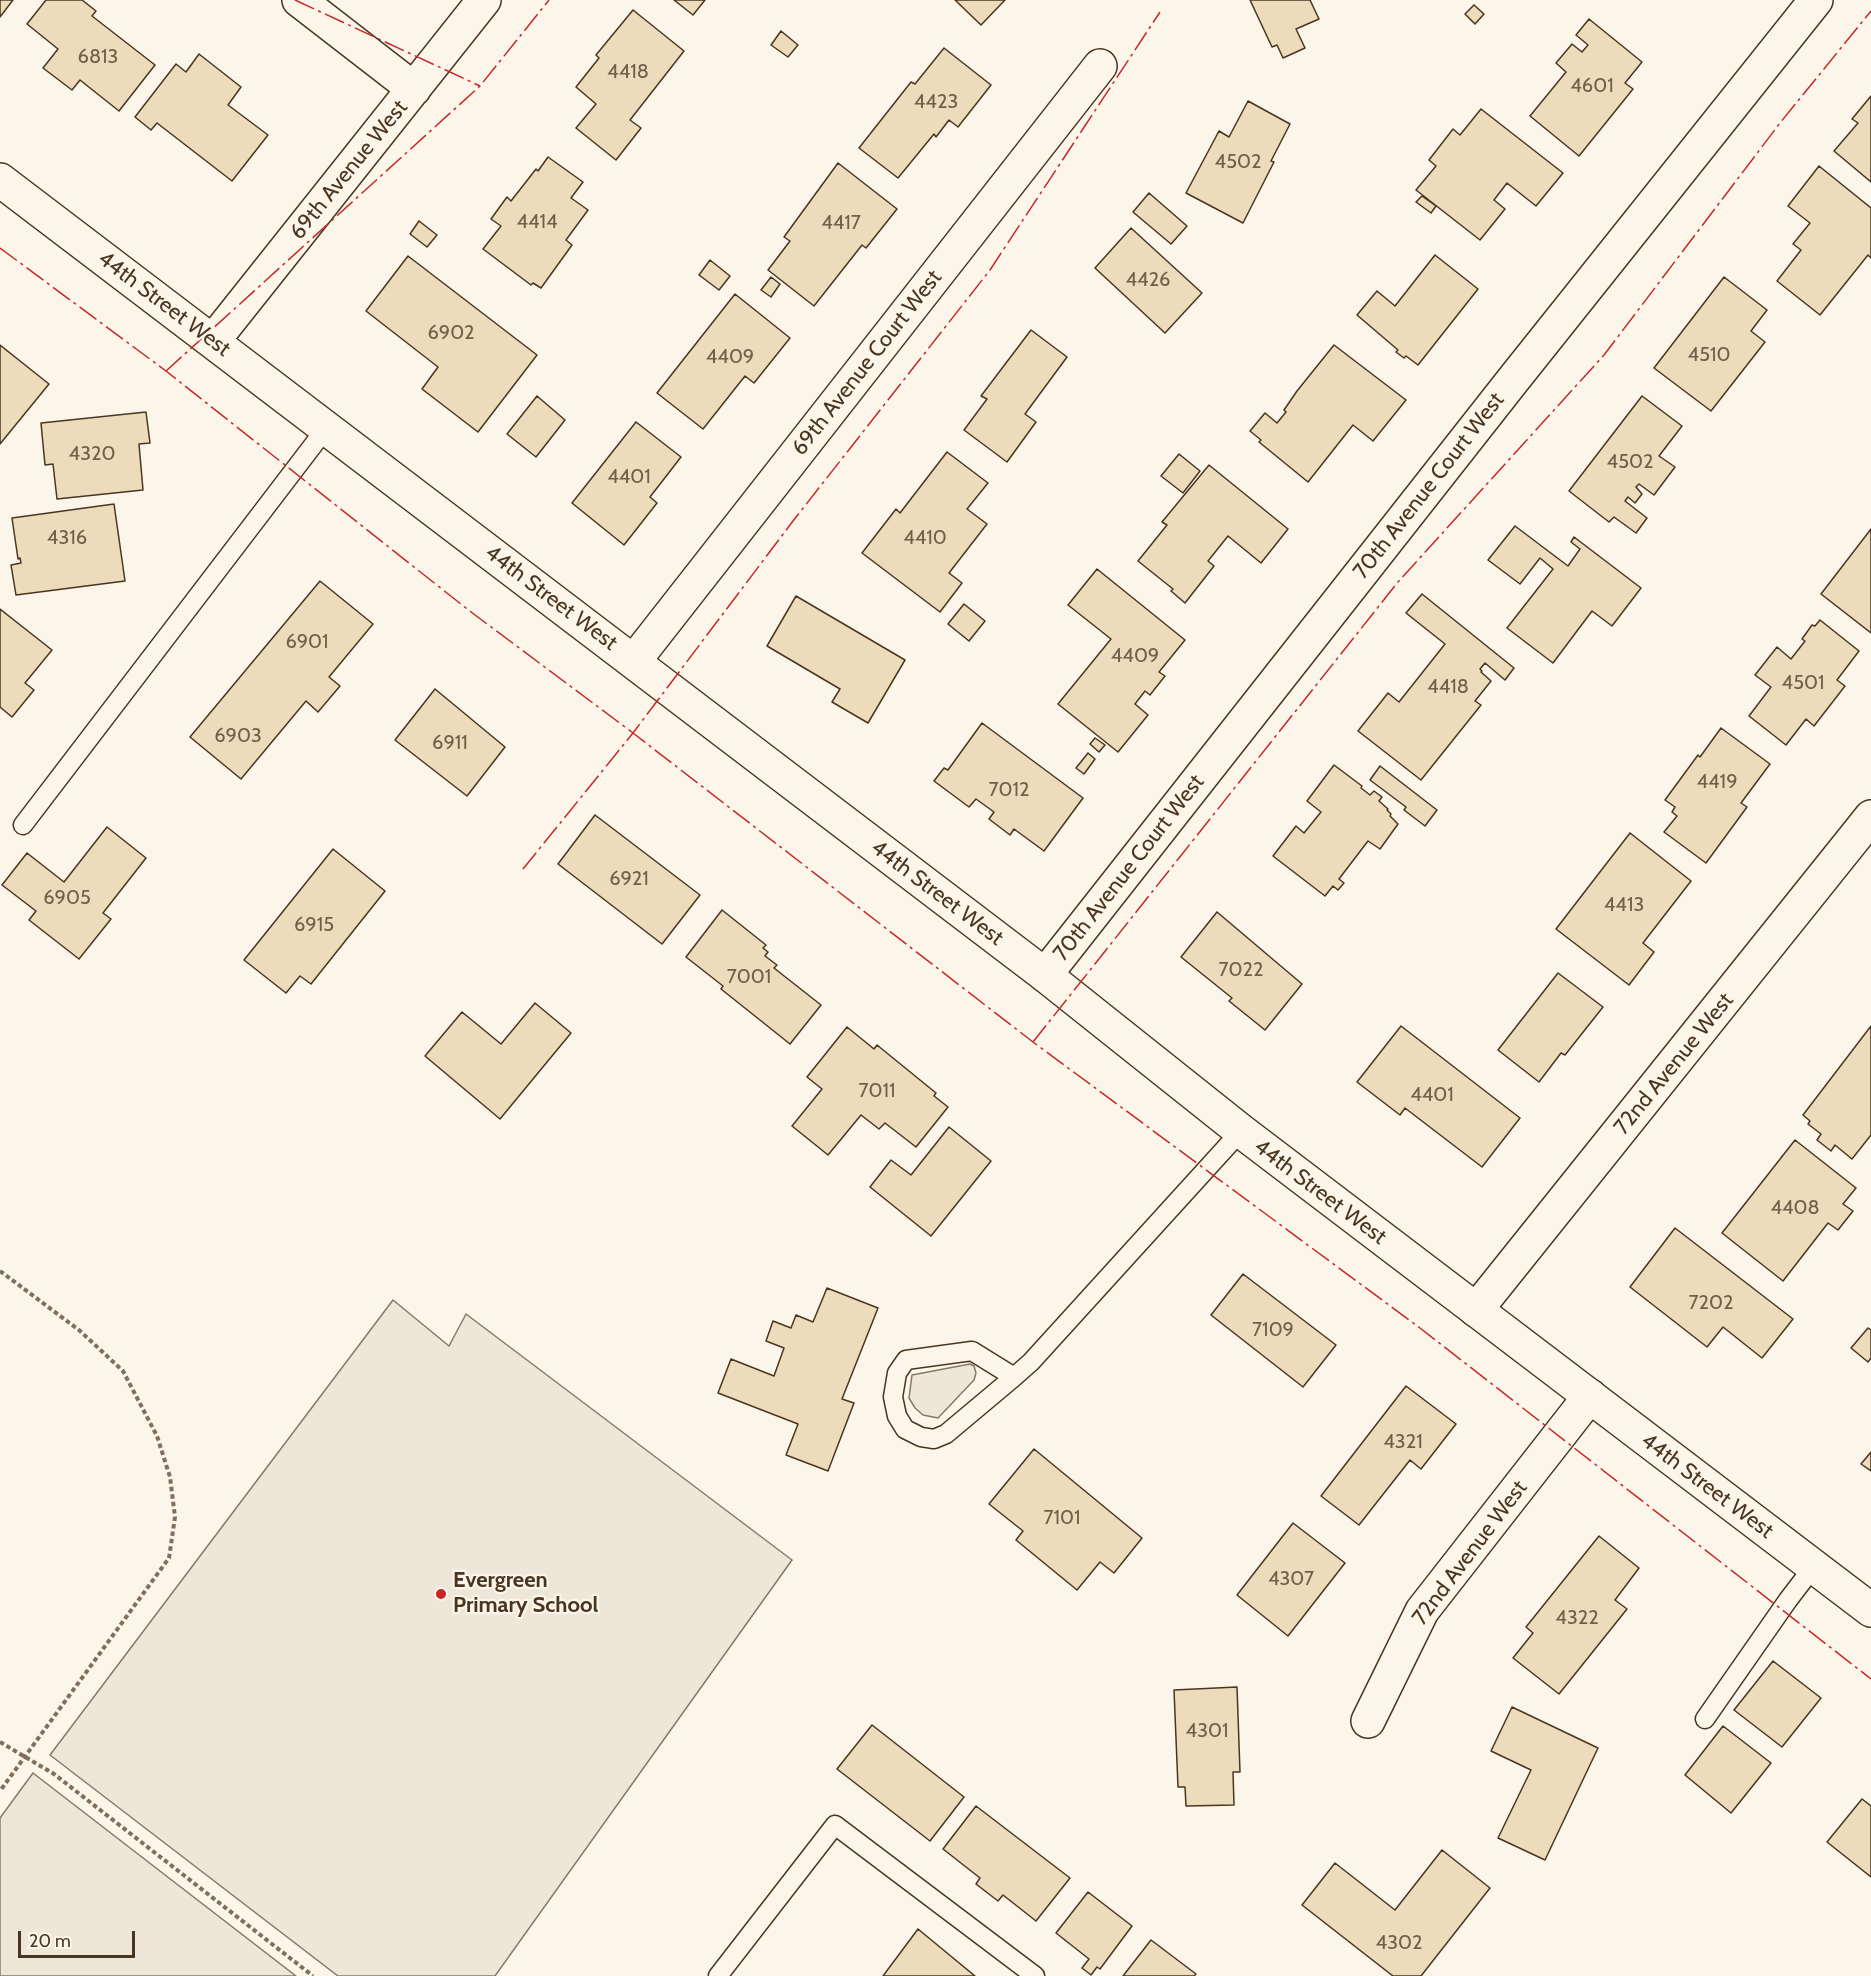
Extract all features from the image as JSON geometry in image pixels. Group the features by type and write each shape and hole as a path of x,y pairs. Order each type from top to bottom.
{"street":[{"path":"299,0 414,89"},
{"name":"69th Avenue West","path":"213,341 484,0"},
{"name":"70th Avenue Court West","path":"1045,975 1513,380 1816,0"},
{"name":"69th Avenue Court West","path":"634,661 1100,66"},
{"name":"44th Street West","path":"0,180 1045,975 1241,1131 1871,1610"},
{"name":"72nd Avenue West","path":"1476,1310 1871,817"},
{"name":"72nd Avenue West","path":"1368,1721 1422,1611 1590,1396"}],"lane":[{"path":"23,825 327,427"},
{"path":"1014,1377 972,1351 906,1360 897,1373 893,1397 897,1416 904,1429 921,1437 934,1439 946,1434 1014,1377 1031,1362 1241,1131"},
{"path":"1706,1719 1814,1566"},
{"path":"718,1976 835,1825 1035,1976"}],"path":[{"path":"0,1271 79,1330 123,1371 157,1436 170,1477 175,1517 169,1558 0,1791"},
{"path":"0,1742 54,1774 313,1976"}],"shaded area":[{"path":"393,1300 449,1346 466,1314 792,1560 495,1976 338,1976 50,1755"},
{"path":"970,1364 974,1366 976,1373 974,1380 938,1418 923,1415 915,1408 909,1398 912,1375"},
{"path":"33,1773 296,1976 0,1976 0,1818"}],"building":[{"path":"0,0 13,0 0,17"},
{"path":"46,0 82,0 96,11 92,16 155,65 119,111 80,80 72,90 43,68 58,49 27,24"},
{"path":"674,0 705,0 693,15"},
{"path":"955,0 1005,0 981,25"},
{"path":"1250,0 1310,0 1319,19 1296,29 1305,48 1283,58 1277,45 1272,47"},
{"path":"1474,5 1484,14 1475,24 1465,14"},
{"path":"633,10 684,51 630,120 641,128 616,160 576,128 596,104 576,87 599,58 596,55"},
{"path":"1589,19 1642,62 1625,83 1633,89 1579,156 1530,116 1566,72 1556,63 1572,44 1582,52 1588,45 1576,35"},
{"path":"781,31 798,45 788,57 771,45"},
{"path":"944,48 991,85 958,127 949,120 936,137 934,134 898,178 859,148 911,82 915,84"},
{"path":"199,54 241,87 228,105 268,135 232,181 157,123 151,130 135,117 176,64 186,72"},
{"path":"1871,96 1871,182 1834,151 1858,123 1852,119"},
{"path":"1248,101 1290,124 1271,161 1274,162 1243,223 1186,193 1219,131 1229,137"},
{"path":"1481,109 1563,173 1536,206 1507,183 1494,200 1505,209 1480,240 1416,190 1436,166 1429,160 1453,129 1460,135"},
{"path":"548,157 583,182 571,198 588,210 566,240 572,245 541,288 533,283 531,285 483,249 501,226 491,219 507,197 511,201"},
{"path":"838,163 897,209 866,248 862,245 814,306 768,270 790,241 784,237"},
{"path":"1819,166 1871,208 1871,258 1868,255 1820,315 1777,281 1801,250 1793,244 1810,223 1788,206"},
{"path":"1149,193 1187,226 1171,244 1133,212"},
{"path":"1422,196 1436,206 1431,213 1416,202"},
{"path":"419,221 437,235 427,247 410,234"},
{"path":"1131,228 1202,293 1165,333 1095,268"},
{"path":"1435,255 1478,289 1418,365 1396,352 1398,350 1357,315 1377,291 1395,306"},
{"path":"408,256 537,355 478,432 422,389 438,367 366,311"},
{"path":"710,260 730,276 719,290 699,275"},
{"path":"771,277 780,284 771,297 761,290"},
{"path":"1724,277 1767,310 1751,331 1765,342 1711,411 1654,368"},
{"path":"735,294 790,338 754,383 745,376 703,429 657,393"},
{"path":"1031,330 1067,357 1025,414 1036,422 1007,462 964,430 987,399 981,396"},
{"path":"0,345 49,384 0,444"},
{"path":"1334,345 1406,400 1373,441 1353,425 1308,482 1259,442 1261,440 1250,431 1265,413 1277,423 1286,412 1284,410 1297,391"},
{"path":"537,396 565,420 536,457 507,434"},
{"path":"1642,396 1682,426 1659,456 1675,467 1654,495 1639,484 1636,487 1642,494 1635,503 1628,497 1625,501 1647,518 1636,533 1614,517 1609,522 1569,491"},
{"path":"146,412 150,443 139,444 143,490 57,499 53,464 45,465 41,423"},
{"path":"636,422 681,457 650,497 657,503 624,545 572,503"},
{"path":"947,452 988,483 967,509 987,524 949,573 962,583 940,612 862,553 896,509 900,513"},
{"path":"1179,454 1200,471 1183,493 1161,476"},
{"path":"1209,465 1288,529 1261,563 1228,536 1208,561 1214,566 1185,603 1171,591 1173,589 1138,561 1167,525 1162,522"},
{"path":"114,504 125,581 16,595 11,565 21,563 20,558 18,559 12,518"},
{"path":"1515,526 1568,566 1580,549 1571,542 1574,537 1641,588 1612,626 1592,611 1553,663 1507,628 1553,569 1540,558 1520,584 1488,560"},
{"path":"1871,529 1871,633 1821,594"},
{"path":"1097,569 1185,640 1159,672 1165,676 1150,695 1145,691 1135,704 1148,715 1118,752 1058,704 1111,639 1068,605"},
{"path":"320,581 373,624 329,677 340,686 318,712 306,701 241,779 190,737"},
{"path":"1422,594 1514,668 1505,680 1485,663 1480,669 1491,681 1475,701 1481,705 1421,780 1358,731 1388,693 1399,702 1445,644 1406,613"},
{"path":"796,596 905,660 868,723 832,702 840,689 767,646"},
{"path":"964,604 985,621 969,641 948,624"},
{"path":"0,609 52,650 25,683 34,690 12,717 0,707"},
{"path":"1820,620 1859,651 1837,680 1845,686 1814,726 1806,719 1786,745 1749,716 1771,687 1755,675 1777,647 1791,659 1805,641 1802,639 1812,625 1815,626"},
{"path":"435,689 505,747 467,796 395,740"},
{"path":"982,723 1083,798 1044,851 1014,829 1010,835 989,819 994,812 976,799 969,807 934,781 944,768 948,770"},
{"path":"1721,728 1770,764 1741,803 1747,807 1706,863 1664,832 1677,816 1672,812 1675,807 1665,800"},
{"path":"1095,738 1105,745 1099,752 1090,744"},
{"path":"1088,753 1095,759 1084,774 1076,768"},
{"path":"1334,765 1370,795 1374,791 1382,797 1379,801 1388,809 1390,816 1398,824 1380,849 1368,841 1339,879 1344,883 1338,890 1333,886 1325,896 1273,856 1296,826 1304,833 1321,812 1307,801"},
{"path":"1380,766 1437,810 1425,826 1404,810 1406,807 1370,780"},
{"path":"595,815 700,895 662,944 558,864"},
{"path":"107,827 146,858 103,913 111,919 79,959 29,920 36,911 2,885 27,853 64,882"},
{"path":"1630,833 1691,881 1643,943 1654,952 1629,985 1556,929"},
{"path":"333,849 385,891 311,984 300,976 286,993 244,960"},
{"path":"722,910 766,945 763,948 768,952 765,956 777,965 774,968 821,1005 790,1044 721,989 723,986 686,957"},
{"path":"1217,912 1302,984 1265,1030 1229,1001 1232,998 1181,957"},
{"path":"1558,973 1603,1007 1565,1055 1561,1053 1539,1082 1498,1050"},
{"path":"535,1003 571,1033 500,1119 425,1056 462,1012 501,1044"},
{"path":"1401,1026 1520,1118 1482,1167 1405,1108 1400,1115 1357,1082"},
{"path":"1871,1026 1871,1135 1852,1159 1835,1145 1831,1151 1817,1140 1821,1134 1808,1124 1810,1121 1803,1115"},
{"path":"847,1027 874,1049 877,1045 936,1093 934,1096 948,1107 916,1147 885,1123 879,1129 861,1115 828,1155 792,1126 822,1089 807,1077"},
{"path":"949,1127 991,1161 931,1236 870,1187 891,1160 911,1175"},
{"path":"1795,1140 1856,1188 1843,1204 1853,1211 1838,1230 1828,1223 1783,1281 1722,1233"},
{"path":"1675,1228 1793,1319 1762,1358 1723,1327 1707,1347 1630,1287"},
{"path":"1243,1274 1336,1345 1303,1387 1211,1315"},
{"path":"827,1288 878,1308 842,1399 854,1403 828,1471 786,1455 798,1424 718,1393 731,1359 774,1376 784,1348 766,1341 773,1321 791,1328 796,1315 813,1322"},
{"path":"1868,1328 1871,1330 1871,1358 1868,1362 1851,1348"},
{"path":"1406,1386 1456,1424 1421,1469 1410,1460 1359,1525 1321,1496"},
{"path":"1034,1449 1142,1538 1114,1573 1100,1562 1077,1590 1016,1540 1023,1531 989,1504"},
{"path":"1871,1452 1871,1471 1861,1464"},
{"path":"1293,1523 1345,1563 1288,1636 1237,1595"},
{"path":"1599,1536 1639,1568 1615,1600 1627,1609 1559,1694 1513,1658 1533,1633 1526,1627"},
{"path":"1773,1661 1821,1698 1782,1747 1734,1710"},
{"path":"1237,1687 1240,1772 1233,1772 1234,1805 1186,1806 1185,1787 1178,1787 1174,1690"},
{"path":"1512,1707 1598,1748 1545,1860 1498,1838 1531,1770 1491,1751"},
{"path":"872,1725 964,1797 930,1841 837,1769"},
{"path":"1723,1726 1771,1763 1731,1813 1685,1775"},
{"path":"1862,1799 1871,1806 1871,1877 1827,1842"},
{"path":"976,1806 1070,1878 1036,1921 1003,1895 998,1901 976,1884 980,1878 943,1849"},
{"path":"1442,1850 1490,1888 1421,1976 1393,1976 1302,1905 1335,1863 1395,1910"},
{"path":"1088,1892 1132,1926 1100,1969 1097,1967 1091,1975 1082,1968 1089,1959 1056,1933"},
{"path":"918,1929 975,1976 883,1976"},
{"path":"1151,1940 1196,1974 1194,1976 1123,1976"}],"power":[{"path":"295,0 480,86"},
{"path":"166,371 480,86 549,0"},
{"path":"1033,1042 1398,582 1604,355 1780,123 1871,11"},
{"path":"523,869 633,733 793,521 990,270 1160,12"},
{"path":"0,248 166,371 471,612 633,733 1033,1042 1420,1328 1871,1679"}],"place":[{"name":"Evergreen Primary School","path":"441,1594"}]}
